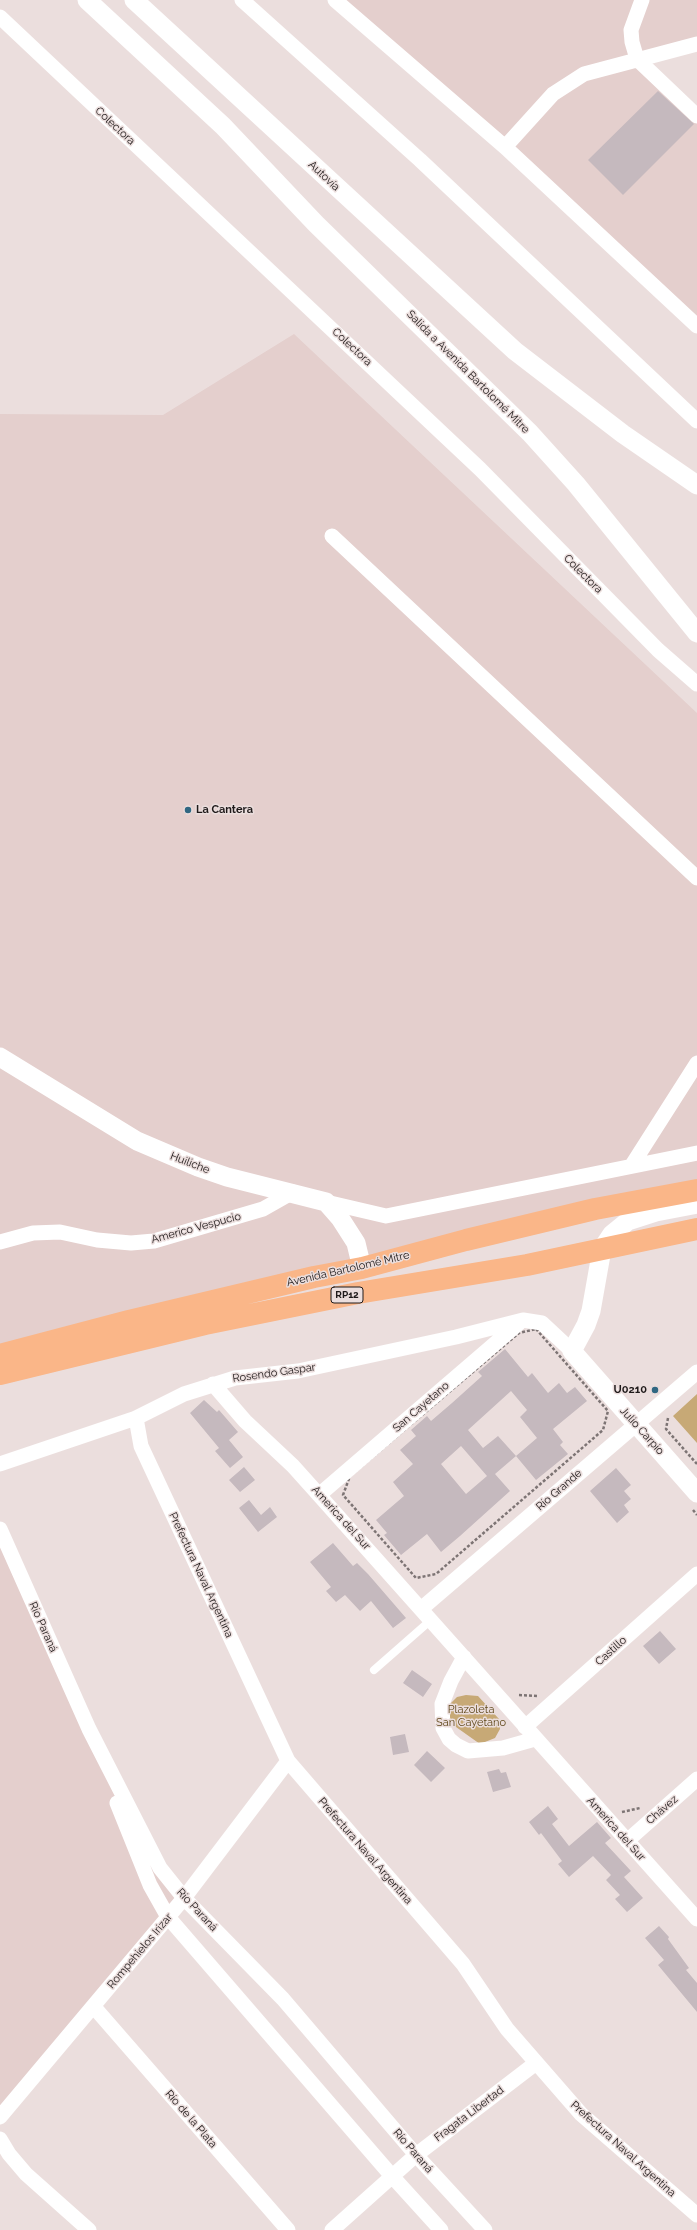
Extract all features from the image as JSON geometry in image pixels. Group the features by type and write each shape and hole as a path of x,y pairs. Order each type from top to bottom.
{"main road":[{"name":"Avenida Bartolomé Mitre","path":"0,1354 137,1319 314,1277 362,1268 466,1240 587,1211 697,1190"},
{"name":"RP12","path":"0,1374 212,1323 358,1293 466,1277 697,1228"}],"street":[{"name":"Salida a Avenida Bartolomé Mitre","path":"87,0 223,126 316,224 530,433 576,484 697,633"},
{"name":"Autovía","path":"134,0 515,351 623,434 697,485"},
{"path":"335,0 505,147 697,326"},
{"path":"642,0 631,30 632,42 637,59 697,116"},
{"path":"249,2 420,160 697,421"},
{"name":"Colectora","path":"0,17 480,469 658,650 697,684"},
{"path":"505,147 553,94 571,81 598,69 697,44"},
{"path":"332,536 697,878"},
{"name":"Huiliche","path":"0,1057 136,1142 227,1177 293,1192 326,1202"},
{"path":"632,1165 697,1063"},
{"path":"326,1202 386,1216 697,1153"},
{"name":"Americo Vespucio","path":"0,1242 33,1233 60,1232 96,1240 124,1242 154,1241 263,1209 293,1192"},
{"path":"326,1202 340,1218 356,1243 362,1268"},
{"path":"572,1350 592,1311 602,1249 612,1234 628,1222 656,1212 697,1204"},
{"name":"Rosendo Gaspar","path":"0,1464 136,1418 184,1394 213,1384 235,1378 298,1371 456,1337 523,1320 542,1323 572,1350"},
{"name":"San Cayetano","path":"320,1495 523,1320"},
{"name":"Julio Carpio","path":"572,1350 636,1424 695,1501"},
{"name":"Río Grande","path":"421,1609 697,1372"},
{"name":"America del Sur","path":"213,1384 245,1421 293,1466 320,1495 535,1739 697,1919"},
{"name":"Prefectura Naval Argentina","path":"136,1418 141,1446 288,1761 463,1964 507,2029 581,2114 697,2215"},
{"name":"Río Paraná","path":"0,1529 89,1729 160,1868 184,1898 284,1999 416,2155 485,2230"},
{"name":"Castillo","path":"525,1727 697,1574"},
{"path":"464,1657 451,1681 442,1704 443,1728 449,1738 456,1745 468,1751 502,1748 535,1739"},
{"path":"89,1729 142,1866 168,1917 391,2175 441,2230"},
{"name":"Rompehielos Irizar","path":"0,2117 94,2007 184,1898 288,1761"},
{"name":"Chávez","path":"627,1841 697,1779"},
{"name":"Río de la Plata","path":"94,2007 288,2230"},
{"name":"Fragata Libertad","path":"332,2230 391,2175 536,2063"},
{"path":"0,2139 9,2154 26,2174 89,2230"}],"lane":[{"path":"374,1670 431,1620"}],"path":[{"path":"536,1329 608,1411 603,1430 436,1574 416,1578 343,1495 350,1476 519,1333 536,1329"},
{"path":"666,1428 697,1464"},
{"path":"695,1501 697,1515"},
{"path":"516,1695 537,1696 543,1691"},
{"path":"621,1812 642,1808"}],"shaded area":[{"path":"335,0 697,0 697,44 638,59 697,116 697,326"},
{"path":"294,334 697,713 697,1190 0,1355 0,414 163,415"},
{"path":"0,1529 89,1729 184,1898 0,2117"}],"green space":[{"path":"697,1394 697,1443 673,1416"},
{"name":"Plazoleta San Cayetano","path":"466,1695 478,1696 499,1719 500,1729 495,1738 480,1744 456,1727 447,1714 449,1705 457,1697"}],"building":[{"path":"658,91 694,124 623,195 588,160"},
{"path":"505,1349 528,1377 532,1373 548,1393 559,1383 567,1393 575,1387 587,1401 553,1429 563,1442 560,1445 568,1454 536,1480 516,1456 495,1474 510,1491 460,1536 441,1552 427,1534 401,1555 384,1535 387,1533 376,1520 404,1496 393,1482 413,1464 400,1450 416,1436 411,1430 427,1416 431,1421 452,1403 482,1376 478,1372","holes":["511,1391 527,1410 520,1417 537,1438 516,1456 498,1436 483,1448 468,1430","461,1446 487,1476 466,1494 441,1464"]},
{"path":"204,1400 217,1412 219,1410 238,1432 229,1440 243,1457 230,1468 215,1451 219,1448 190,1413"},
{"path":"244,1467 255,1480 240,1492 229,1480"},
{"path":"616,1468 631,1485 624,1491 631,1499 624,1505 629,1512 617,1523 590,1491"},
{"path":"249,1500 261,1515 270,1507 277,1517 258,1532 239,1508"},
{"path":"333,1543 353,1566 357,1563 368,1574 406,1618 393,1628 371,1601 360,1611 345,1595 336,1602 326,1591 331,1587 310,1562"},
{"path":"660,1631 676,1649 659,1664 643,1646"},
{"path":"412,1670 432,1684 423,1697 403,1683"},
{"path":"405,1734 409,1752 393,1755 390,1737"},
{"path":"427,1751 445,1768 431,1782 414,1765"},
{"path":"499,1769 501,1773 506,1772 511,1787 493,1792 487,1772"},
{"path":"548,1806 558,1819 552,1824 569,1846 597,1822 611,1838 605,1843 631,1871 624,1877 643,1898 627,1912 615,1899 620,1895 606,1880 611,1875 593,1856 569,1877 558,1864 562,1861 541,1833 539,1835 529,1822"},
{"path":"659,1926 669,1937 668,1939 689,1968 686,1970 697,1983 697,2012 658,1965 664,1960 645,1938"}],"place":[{"name":"La Cantera","path":"188,810"},
{"name":"U0210","path":"655,1390"}]}
